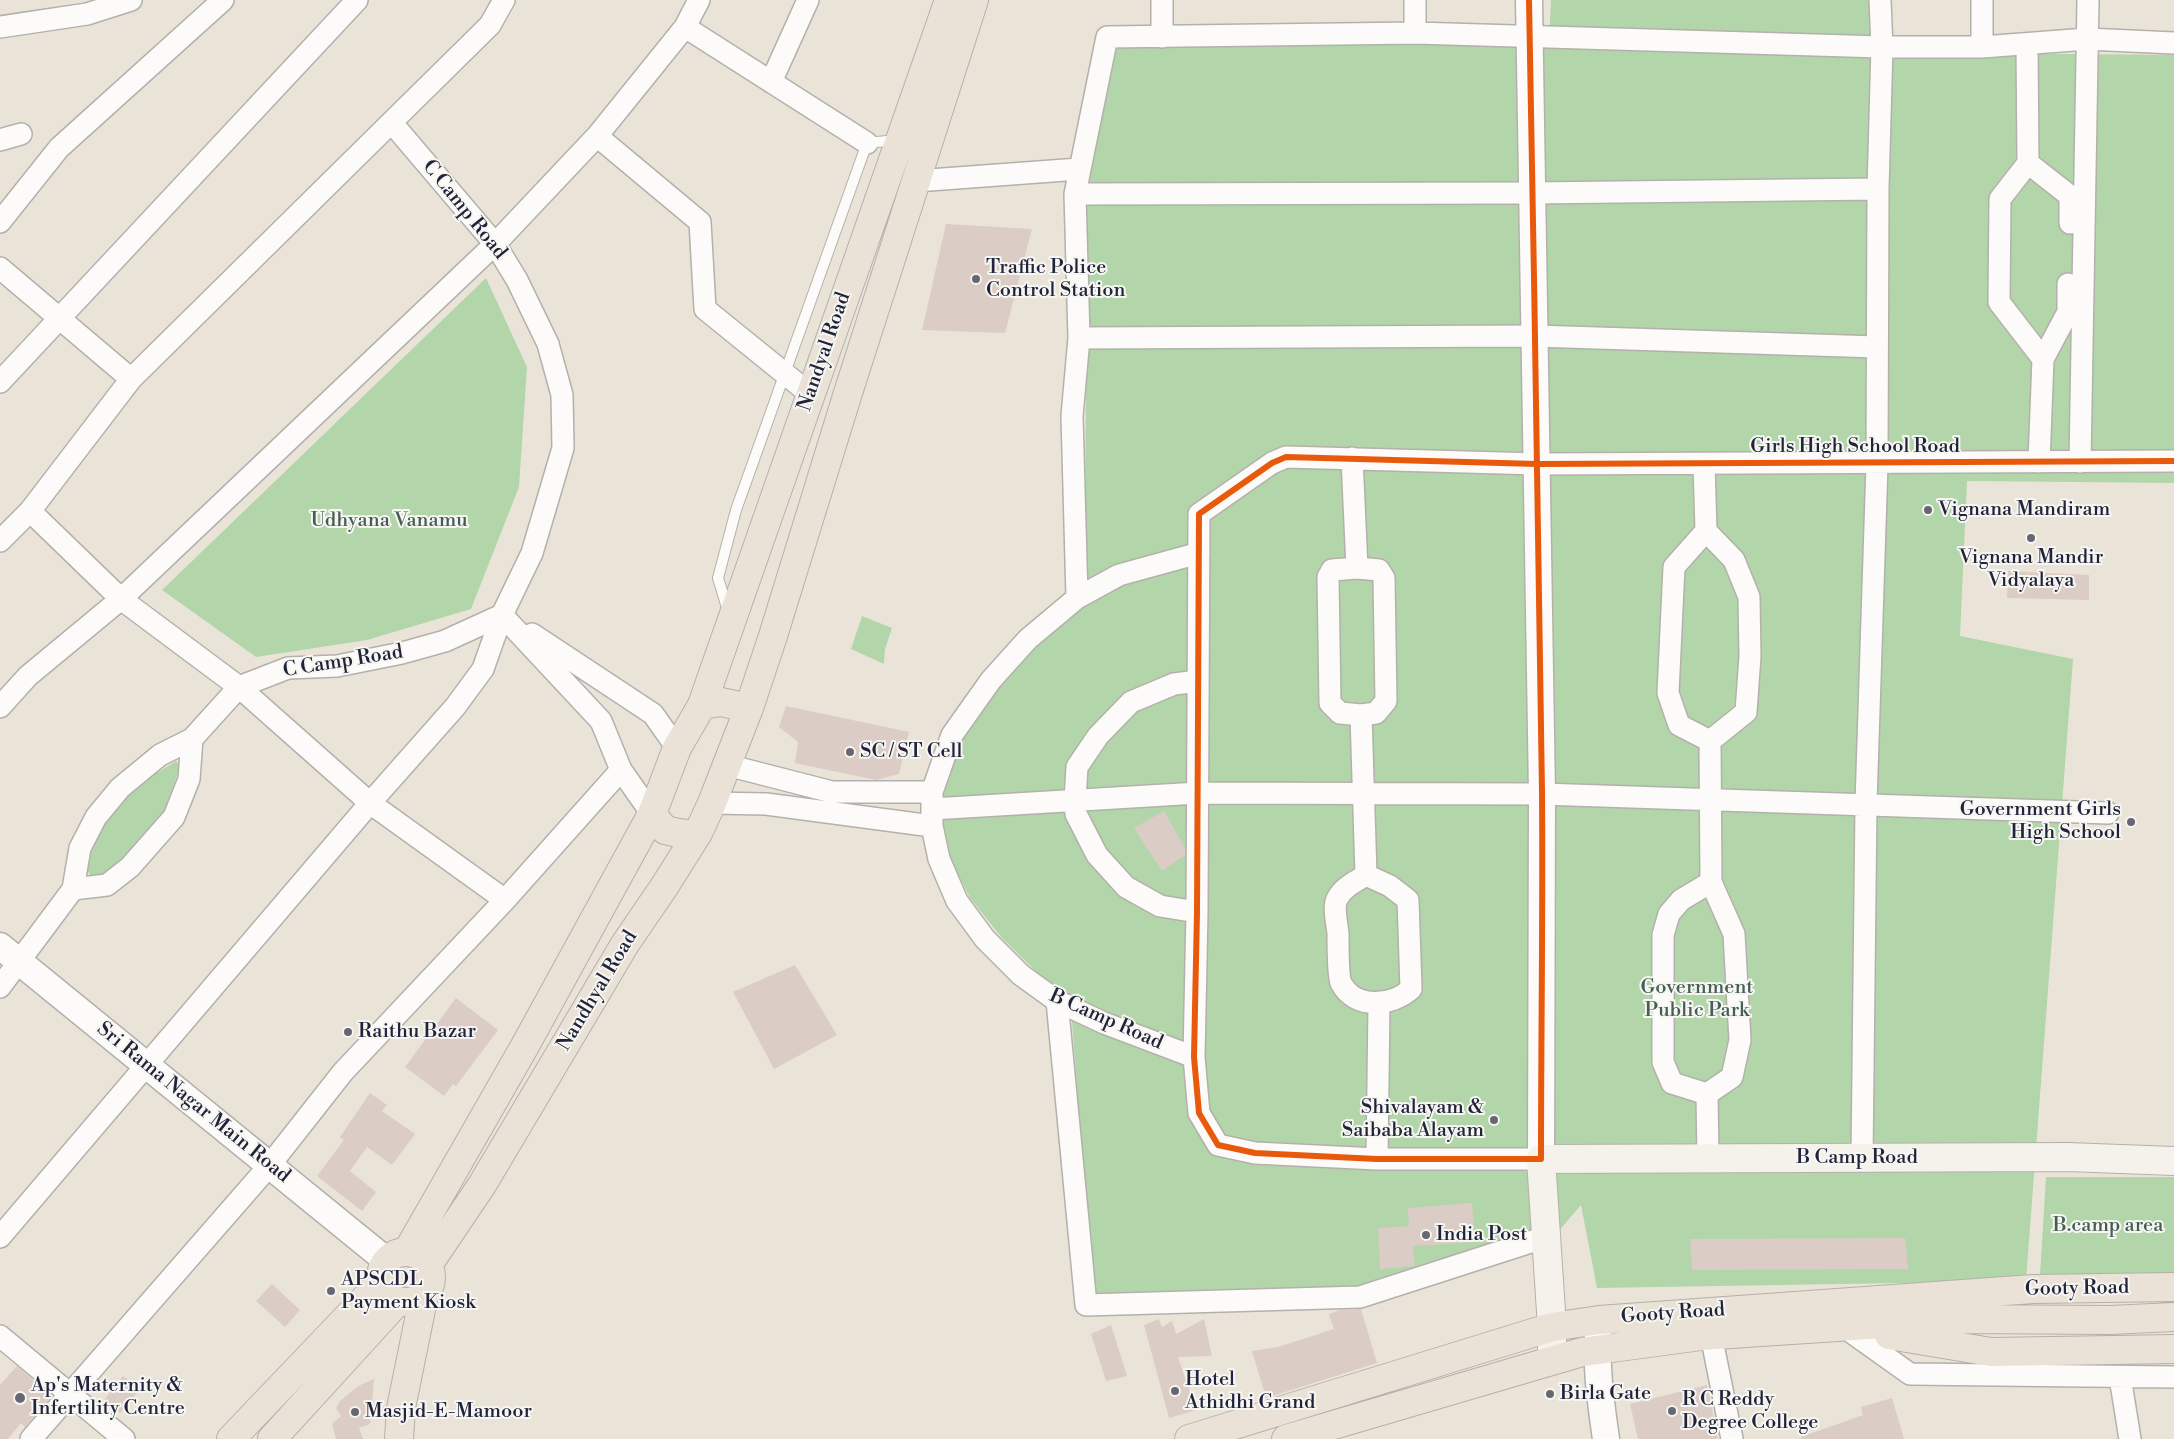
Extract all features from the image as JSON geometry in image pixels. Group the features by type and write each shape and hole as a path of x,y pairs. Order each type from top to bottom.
{"main road":[{"name":"Nandyal Road","path":"404,1276 526,1044 652,814 677,748 702,705 948,0"},
{"name":"Nandyal Road","path":"749,708 974,0"},
{"path":"702,705 721,702 749,708"},
{"name":"Nandhyal Road","path":"404,1276 482,1185 625,944 698,833 712,803 749,708"},
{"path":"652,814 665,830 682,834 698,833"},
{"name":"B Camp Road","path":"1541,1159 2068,1157 2174,1161"},
{"path":"1541,1159 1552,1327 1552,1360"},
{"path":"231,1439 404,1276"},
{"path":"272,1439 404,1276"},
{"path":"399,1439 404,1276"},
{"name":"Gooty Road","path":"1189,1439 1552,1327 1599,1320 2033,1289 2174,1287"},
{"name":"Gooty Road","path":"1286,1439 1552,1360 1596,1350 1711,1335 1958,1319 2110,1320 2174,1317"},
{"path":"1844,1327 1991,1352 2174,1350"}],"street":[{"path":"0,27 88,14 131,0"},
{"path":"0,222 59,148 223,0"},
{"path":"0,382 357,0"},
{"path":"0,541 30,511 131,379 490,25 504,0"},
{"path":"0,707 28,676 121,599 496,244 597,136 684,27 699,0"},
{"path":"771,82 808,0"},
{"path":"1162,0 1162,37"},
{"path":"1415,0 1415,33"},
{"path":"932,809 952,735 992,680 1028,639 1077,598 1119,575 1199,553 1197,912 1194,1057 1199,1113 1218,1145 1255,1153 1377,1159 1541,1159 1542,794 1529,0"},
{"path":"1862,1158 1866,804 1877,464 1878,188 1882,47 1880,0"},
{"path":"1982,0 1982,47"},
{"path":"2080,462 2088,0"},
{"path":"684,27 867,143"},
{"path":"1077,598 1072,416 1079,338 1075,194 1107,38 1415,33 1882,47 1982,47 2087,39 2174,43"},
{"path":"2027,44 2028,163 2000,199 1999,302 2043,359"},
{"name":"C Camp Road","path":"239,687 288,668 337,666 410,651 445,641 502,615 532,554 563,448 562,395 548,344 517,280 496,244 392,123"},
{"path":"0,140 21,134"},
{"path":"597,136 700,222 705,309 810,394"},
{"path":"2028,163 2070,196 2068,312 2043,359 2039,462"},
{"path":"916,181 1079,169"},
{"path":"1075,194 1532,193 1878,188"},
{"path":"0,268 131,379"},
{"path":"1079,338 1535,336 1877,347"},
{"name":"Girls High School Road","path":"1199,553 1199,514 1272,463 1286,457 1537,464 1877,464 2174,461"},
{"path":"1352,458 1357,568"},
{"path":"1704,464 1706,531 1734,560 1749,597 1750,607 1750,656 1746,712 1710,741"},
{"path":"30,511 121,599 239,687 370,803 505,900"},
{"path":"1706,531 1674,567 1668,692 1679,725 1710,741"},
{"path":"1357,568 1379,570 1384,578 1386,701 1376,713 1361,715 1340,713 1330,704 1328,577 1332,570 1357,568"},
{"path":"502,615 653,714 677,748"},
{"path":"502,615 601,721 621,770 652,814"},
{"path":"0,1237 370,803 455,707 483,669 502,615"},
{"path":"1197,912 1160,906 1126,887 1097,855 1076,814 1075,800 1076,767 1098,736 1131,702 1174,684 1198,681"},
{"path":"0,987 10,953 73,889 80,848 96,817 120,788 160,754 192,739 239,687"},
{"path":"1361,715 1366,875"},
{"path":"73,889 107,885 130,867 174,817 189,779 192,739"},
{"path":"1707,1094 1732,1077 1740,1040 1734,934 1711,882 1710,741"},
{"path":"727,766 832,792 932,809"},
{"path":"30,1439 269,1166 343,1072 505,900 621,770"},
{"path":"712,803 932,809 1198,793 1364,795 1542,794 2108,813"},
{"name":"B Camp Road","path":"932,809 939,860 957,901 984,939 1021,975 1057,1001 1104,1023 1194,1057"},
{"path":"1366,875 1390,886 1408,900 1411,989 1401,998 1379,1004 1364,1001 1350,993 1340,982 1336,901 1343,890 1366,875"},
{"path":"1707,1094 1672,1083 1663,1062 1663,954 1664,935 1669,914 1681,900 1711,882"},
{"name":"Sri Rama Nagar Main Road","path":"10,953 404,1276"},
{"path":"1057,1001 1086,1305 1360,1297 1546,1237"},
{"path":"1377,1159 1379,1004"},
{"path":"1707,1094 1708,1158"},
{"path":"1599,1320 1596,1350 1597,1379 1606,1439"},
{"path":"1844,1327 1910,1374 2120,1378 2174,1377"},
{"path":"1711,1335 1732,1439"},
{"path":"0,1336 124,1439"},
{"path":"2120,1378 2130,1439"}],"lane":[{"path":"731,622 718,578 736,510 783,372 867,143 900,140"}],"green space":[{"name":"B.camp area","path":"1551,0 1869,0 1876,52 2174,55 2174,483 1967,481 1960,636 2073,659 2026,1281 1597,1288 1581,1205 1557,1233 1357,1294 1093,1298 1070,996 1045,980 1002,938 970,898 944,846 940,800 962,733 1005,674 1085,606 1086,327 1082,189 1112,45 1549,43"},
{"name":"Udhyana Vanamu","path":"486,278 527,367 519,487 471,609 367,640 256,657 162,590"},
{"path":"862,616 892,628 885,649 884,664 851,649"},
{"path":"176,761 180,766 164,813 127,854 103,874 91,876 86,869 100,827 141,783"},
{"name":"B.camp area","path":"2046,1177 2174,1177 2174,1275 2040,1274"}],"building":[{"name":"Traffic Police Control Station","path":"946,224 1032,229 1005,333 922,330"},
{"path":"2008,571 2089,575 2089,600 2007,598"},
{"name":"SC / ST Cell","path":"786,706 909,732 899,774 876,780 795,763 798,742 779,727"},
{"path":"1164,811 1185,848 1185,855 1162,871 1134,828"},
{"path":"795,965 837,1035 774,1069 733,992"},
{"path":"456,998 498,1030 456,1086 453,1084 444,1096 405,1067"},
{"path":"370,1093 387,1105 382,1111 415,1134 392,1165 367,1147 350,1171 376,1192 362,1211 317,1176 344,1140 340,1137"},
{"name":"India Post","path":"1472,1203 1475,1242 1413,1246 1415,1266 1380,1269 1378,1228 1409,1226 1408,1208"},
{"path":"1905,1238 1908,1269 1692,1270 1690,1239"},
{"path":"272,1284 300,1310 285,1327 256,1301"},
{"path":"1361,1309 1377,1363 1266,1398 1252,1351 1278,1347 1334,1329 1329,1314 1340,1310"},
{"path":"1159,1319 1162,1327 1172,1321 1176,1334 1204,1319 1212,1356 1178,1357 1196,1410 1169,1418 1144,1325"},
{"path":"1111,1325 1127,1376 1106,1381 1091,1334"},
{"path":"17,1366 52,1396 25,1427 21,1423 8,1439 0,1439 0,1385"},
{"path":"123,1376 140,1389 120,1413 104,1400"},
{"name":"Masjid-E-Mamoor","path":"374,1379 370,1424 359,1428 363,1439 336,1439 332,1424 341,1416 336,1408 340,1401 358,1386"},
{"name":"R C Reddy Degree College","path":"1707,1385 1718,1439 1638,1439 1630,1404"},
{"path":"1892,1398 1904,1439 1801,1439 1801,1437 1863,1415 1861,1407"}],"cycle path":[{"path":"1529,0 1531,99 1536,396 1538,495 1541,693 1541,1159 1377,1159 1255,1153 1218,1145 1199,1113 1194,1057 1197,912 1199,514 1272,463 1286,457 1537,464 2174,461"}],"place":[{"name":"Traffic Police Control Station","path":"976,279"},
{"name":"Vignana Mandiram","path":"1928,510"},
{"name":"Vignana Mandir Vidyalaya","path":"2031,538"},
{"name":"SC / ST Cell","path":"850,752"},
{"name":"Government Girls High School","path":"2131,822"},
{"name":"Raithu Bazar","path":"348,1032"},
{"name":"Shivalayam & Saibaba Alayam","path":"1494,1120"},
{"name":"India Post","path":"1426,1235"},
{"name":"APSCDL Payment Kiosk","path":"331,1291"},
{"name":"Hotel Athidhi Grand","path":"1175,1391"},
{"name":"Birla Gate","path":"1550,1394"},
{"name":"Ap's Maternity & Infertility Centre","path":"20,1398"},
{"name":"R C Reddy Degree College","path":"1672,1411"},
{"name":"Masjid-E-Mamoor","path":"355,1412"}],"park label":[{"name":"Government Public Park","path":"1697,1000"}]}
